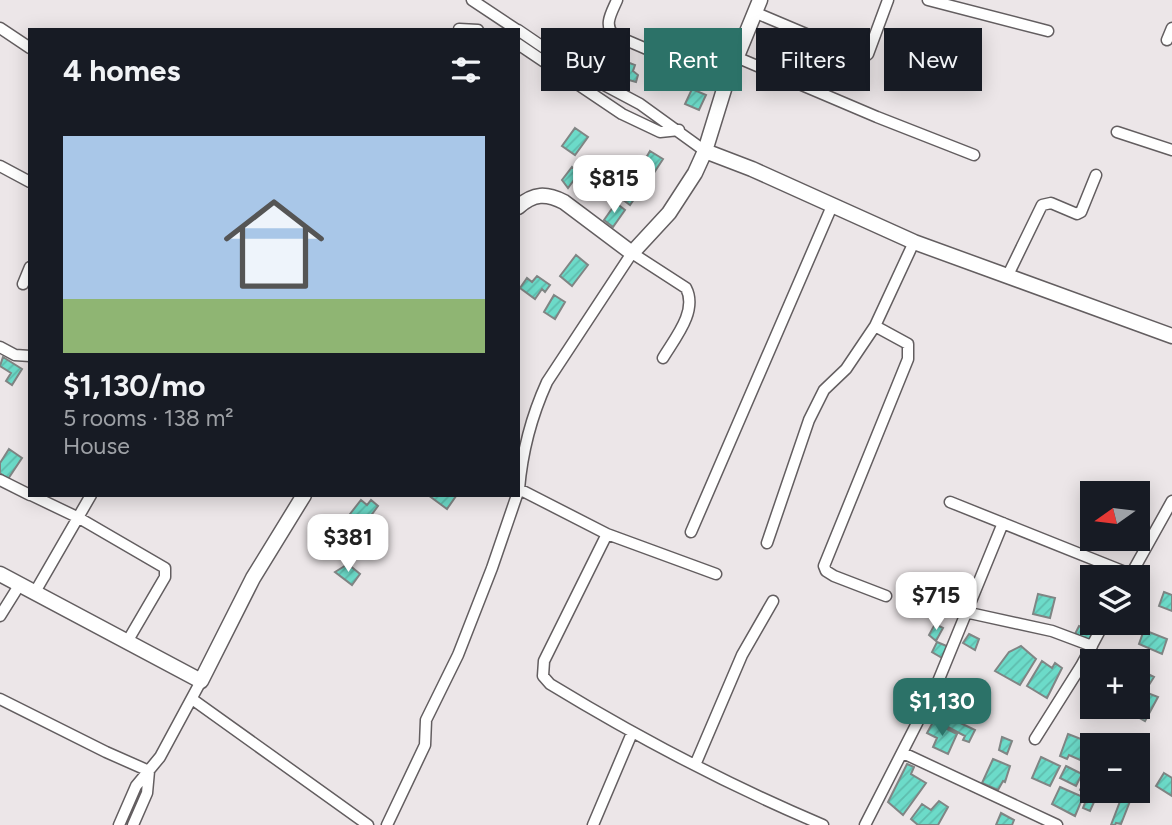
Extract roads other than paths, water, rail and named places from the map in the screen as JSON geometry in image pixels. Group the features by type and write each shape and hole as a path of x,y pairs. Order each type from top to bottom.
{"street":[{"path":"472,0 515,28"},
{"path":"617,0 608,23 609,30 614,35 644,48"},
{"path":"742,42 757,6 863,58 868,54 888,0"},
{"path":"928,0 1048,32"},
{"path":"1167,40 1172,27"},
{"path":"0,28 28,47"},
{"path":"520,31 578,71 640,104 705,151 752,169 914,242 1172,336"},
{"path":"520,45 622,114 660,132 679,130"},
{"path":"742,60 974,155"},
{"path":"520,477 538,401 547,382 632,253 677,202 705,151 724,91"},
{"path":"1117,132 1172,150"},
{"path":"0,166 28,181"},
{"path":"1008,275 1042,205 1051,203 1077,214 1081,212 1096,174"},
{"path":"520,206 533,197 552,196 686,288 690,302 687,317 663,358"},
{"path":"691,532 832,206"},
{"path":"767,543 809,420 824,390 846,369 875,326 914,242"},
{"path":"23,284 28,272"},
{"path":"875,326 908,344 908,359 824,566 826,571 834,576 886,596"},
{"path":"0,347 15,355 28,356"},
{"path":"0,480 28,494"},
{"path":"520,493 607,534 716,574"},
{"path":"34,497 79,518 161,564 166,571 127,642"},
{"path":"35,592 90,497"},
{"path":"119,825 136,786 160,757 253,578 303,497"},
{"path":"387,825 425,745 426,720 458,655 516,497"},
{"path":"1135,565 1172,501"},
{"path":"950,502 1103,565"},
{"path":"865,825 937,684 1003,523"},
{"path":"607,534 544,661 543,676 550,684 632,733 786,810 823,825"},
{"path":"0,574 201,681"},
{"path":"0,616 20,584"},
{"path":"695,765 742,655 773,601"},
{"path":"965,612 1052,631 1092,646"},
{"path":"1035,739 1098,635"},
{"path":"0,699 149,771"},
{"path":"192,699 368,825"},
{"path":"593,825 632,733"},
{"path":"903,753 1057,825"},
{"path":"133,825 147,793 149,771"}]}
